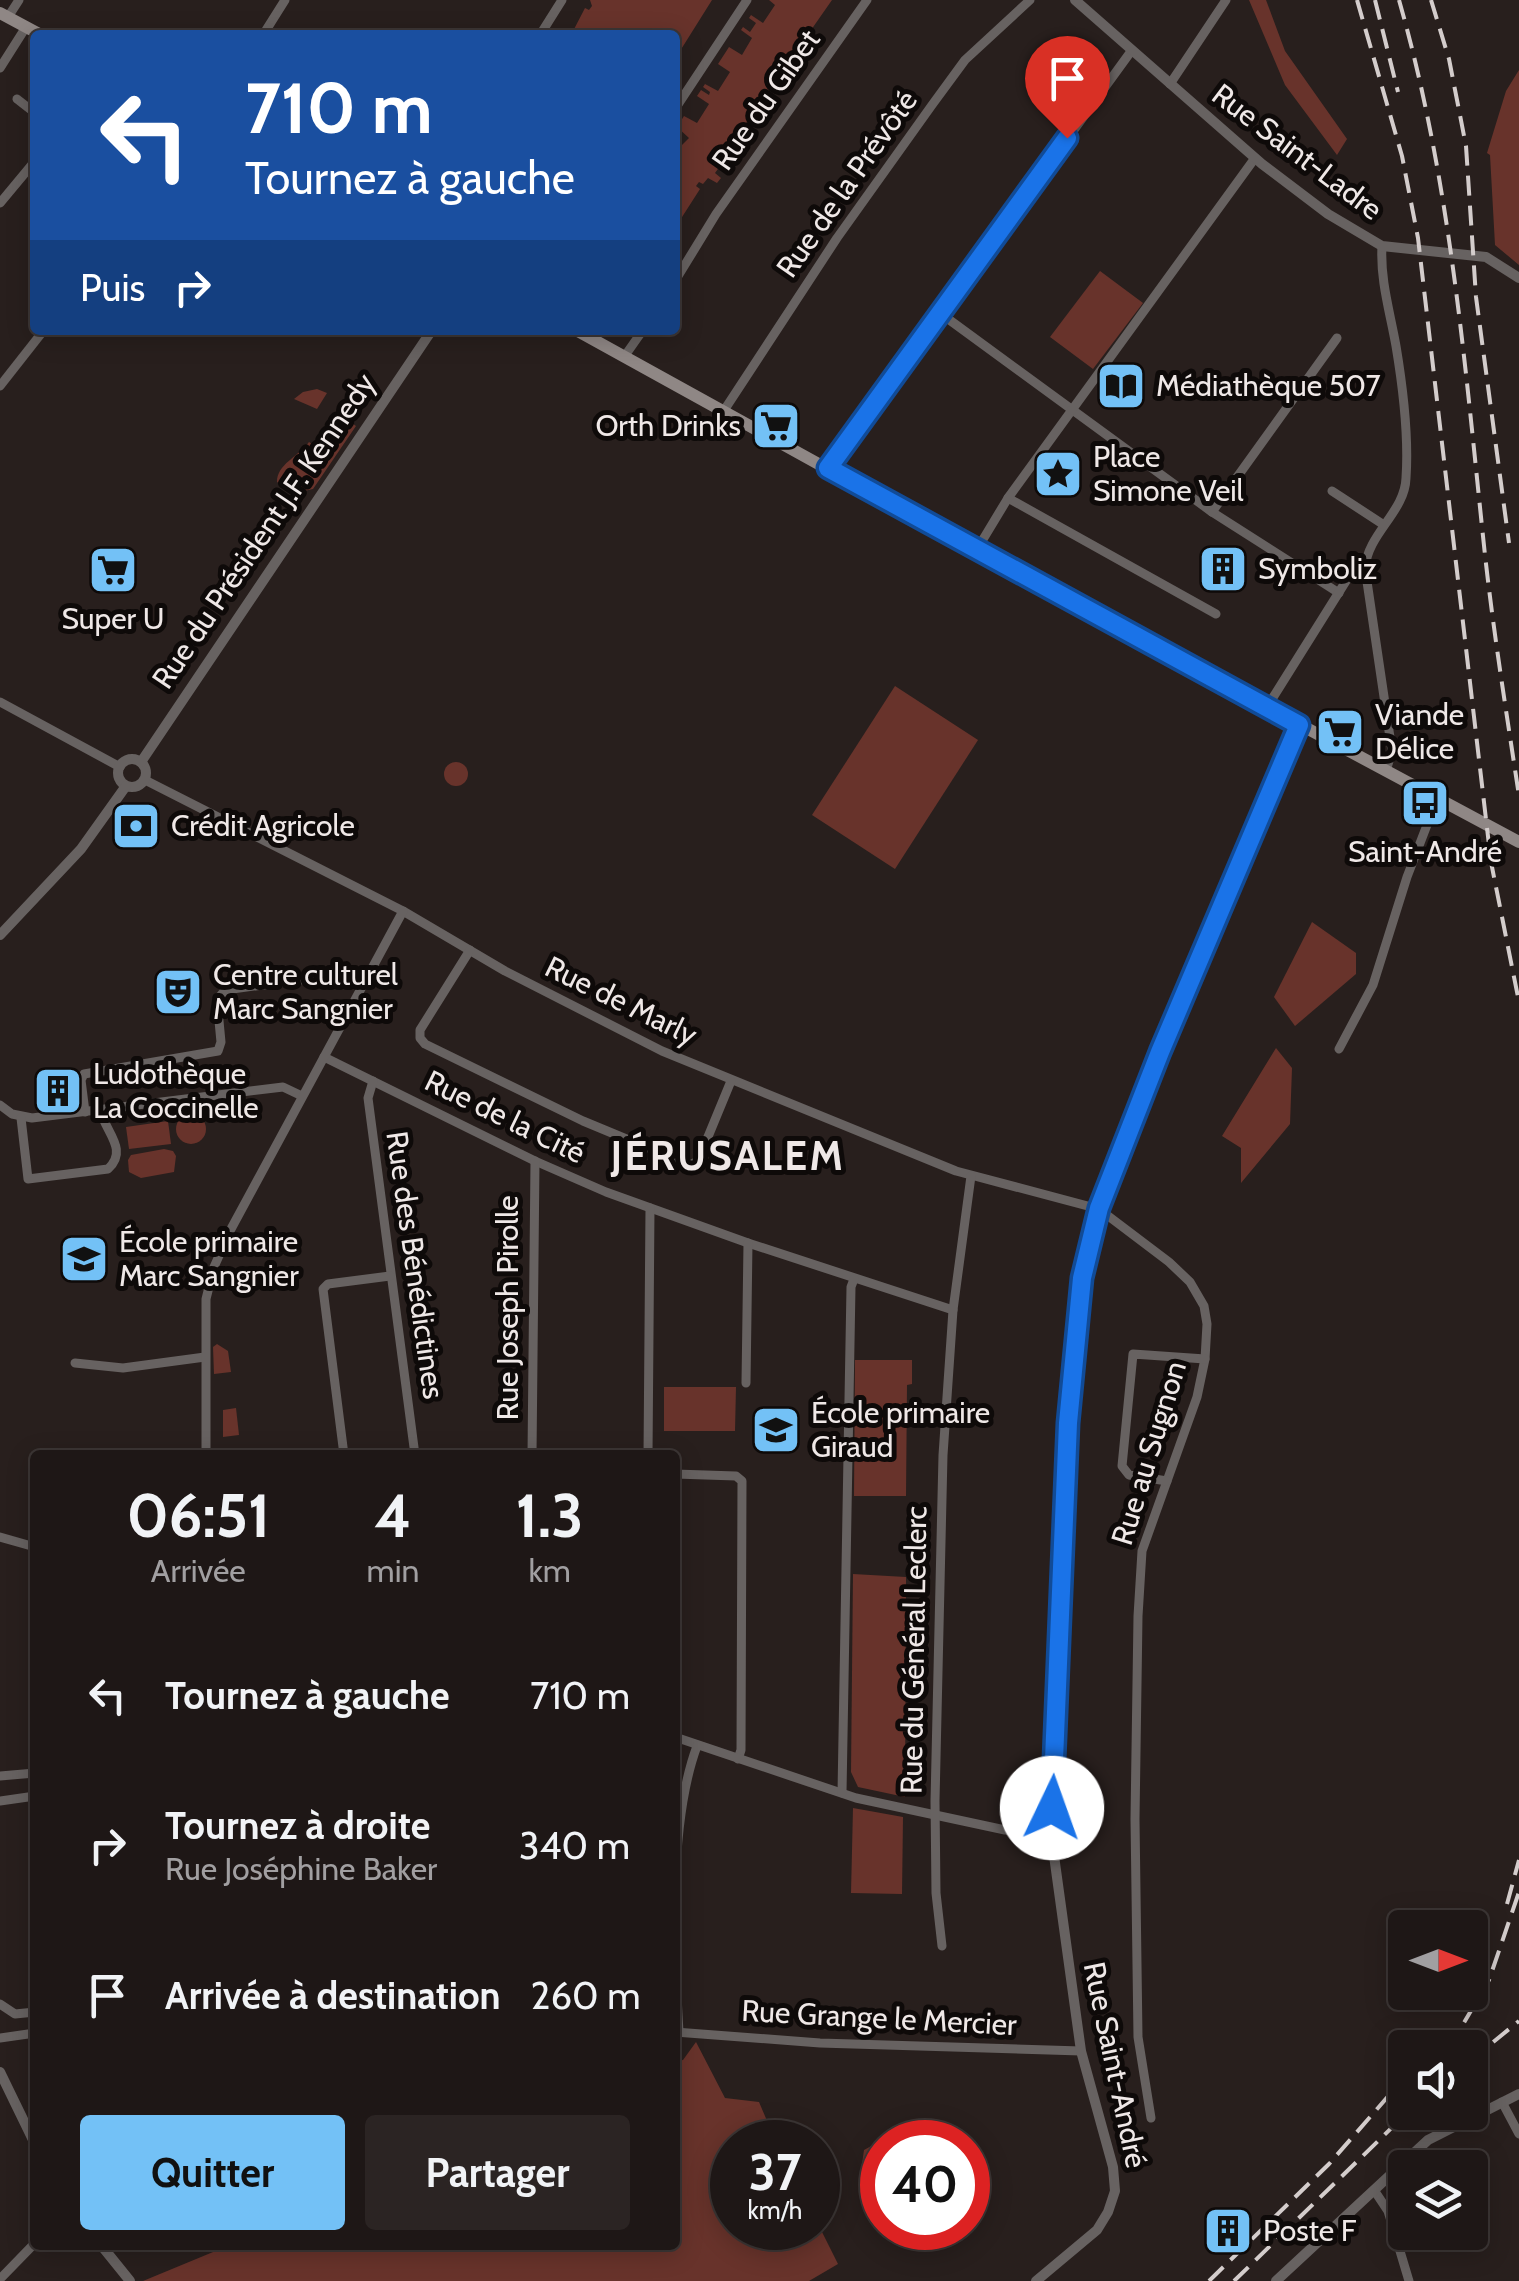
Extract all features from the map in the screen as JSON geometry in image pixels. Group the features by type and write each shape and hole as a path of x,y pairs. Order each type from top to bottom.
{"main road":[{"path":"4,15 32,30"},
{"path":"585,335 976,551 1519,842"}],"street":[{"path":"4,15 19,0"},
{"path":"266,30 285,0"},
{"path":"543,30 562,0"},
{"path":"680,101 746,0"},
{"name":"Rue du Gibet","path":"680,273 716,214 867,0"},
{"name":"Rue de la Prévôté","path":"723,412 837,238 943,90 974,51 1030,0"},
{"name":"Rue Saint-Ladre","path":"1074,0 1255,158 1328,214 1387,247 1481,256 1494,260 1519,278"},
{"path":"1170,84 1226,0"},
{"path":"2,65 26,27"},
{"path":"828,468 1132,50"},
{"path":"17,99 30,108"},
{"path":"976,551 1008,498 1255,158"},
{"path":"0,202 30,167"},
{"path":"1386,771 1392,751 1365,568 1370,548 1404,492 1407,453 1396,348 1382,277 1387,247"},
{"path":"940,313 1212,512 1339,593"},
{"path":"0,386 40,335"},
{"name":"Rue du Président J.F. Kennedy","path":"140,762 429,335"},
{"path":"624,356 639,335"},
{"path":"1212,512 1337,338"},
{"path":"1332,491 1384,524"},
{"path":"1008,498 1216,614"},
{"path":"1267,708 1339,593 1354,573 1365,568"},
{"path":"0,702 120,767"},
{"name":"Rue Saint-André","path":"1036,2281 1089,2240 1104,2221 1113,2199 1113,2167 1080,2051 1051,1834 1065,1483 1082,1278 1099,1208 1174,1018 1299,725"},
{"path":"129,760 140,762 146,770 145,780 136,787 126,786 119,778 120,767 129,760"},
{"name":"Rue de Marly","path":"145,780 402,910 590,1017 731,1080 971,1176 1099,1208"},
{"path":"0,934 81,849 126,786"},
{"path":"1339,1049 1373,986 1407,876 1437,798"},
{"path":"206,1450 205,1307 214,1267 402,910"},
{"path":"470,950 420,1030 425,1044 583,1120 689,1165 698,1161 731,1080"},
{"path":"84,1112 84,1074 218,1051 221,1042 217,1000 225,990 344,974 366,978"},
{"name":"Rue de la Cité","path":"324,1056 534,1161 650,1208 953,1310"},
{"name":"Rue des Bénédictines","path":"373,1081 368,1098 415,1450"},
{"path":"0,1105 22,1118 101,1112 283,1087 302,1096"},
{"path":"22,1118 28,1178 108,1169 114,1164 117,1154 113,1135 101,1112"},
{"name":"Rue Joseph Pirolle","path":"532,1450 534,1161"},
{"name":"Rue du Général Leclerc","path":"942,1946 936,1893 936,1815 942,1455 953,1310 971,1176"},
{"path":"648,1450 650,1208"},
{"name":"Rue au Sugnon","path":"1099,1208 1190,1282 1204,1306 1208,1324 1197,1398 1142,1551 1135,1724 1138,2036 1152,2118"},
{"path":"746,1383 748,1244"},
{"path":"343,1450 324,1288 328,1284 390,1276"},
{"path":"842,1794 854,1279"},
{"path":"1166,1481 1124,1471 1132,1354 1205,1359"},
{"path":"75,1363 123,1368 205,1357"},
{"path":"680,1474 740,1478 738,1759"},
{"path":"0,1536 30,1545"},
{"path":"680,1740 842,1794 1005,1830 1051,1834"},
{"path":"680,1836 697,1746"},
{"path":"0,1776 30,1773"},
{"path":"0,1800 30,1797"},
{"path":"0,2004 15,2014 30,2012"},
{"name":"Rue Grange le Mercier","path":"680,2032 820,2042 1080,2051"},
{"path":"0,2038 30,2034"},
{"path":"0,2072 30,2134"},
{"path":"1276,2281 1428,2140 1519,2094"},
{"path":"1502,2102 1519,2134"},
{"path":"1374,2190 1388,2211 1410,2281"},
{"path":"0,2279 30,2249"},
{"path":"106,2250 130,2281"}],"shaded area":[{"path":"590,0 712,0 680,51 680,30 574,30 585,8 589,10"},
{"path":"769,0 832,0 721,159 723,162 715,173 721,178 717,183 708,178 703,184 699,182 696,186 700,189 680,220 680,151 689,138 680,130 680,122 684,116 697,123 709,104 697,96 701,90 709,95 705,84 718,91 730,72 718,64 729,47 742,55 752,38 741,30 743,27 750,32 756,23 749,18 751,15 763,23 775,5"},
{"path":"1249,0 1266,0 1285,51 1347,139 1337,155 1285,85"},
{"path":"1519,70 1519,265 1495,245 1487,153 1506,91"},
{"path":"1100,271 1143,303 1093,369 1050,337"},
{"path":"317,389 327,393 317,409 294,399 303,392"},
{"path":"338,413 356,426 313,489 295,493 277,482 284,465 309,442 315,446"},
{"path":"895,686 978,740 895,869 812,815"},
{"path":"451,762 461,762 468,774 461,786 451,786 444,779 444,769"},
{"path":"1312,922 1356,953 1356,974 1295,1026 1274,997"},
{"path":"1276,1048 1292,1068 1290,1124 1241,1183 1241,1148 1222,1136"},
{"path":"191,1114 205,1123 206,1129 197,1143 191,1144 177,1135 176,1129 185,1115"},
{"path":"168,1121 171,1144 129,1149 126,1127"},
{"path":"164,1149 176,1156 174,1172 141,1178 129,1172 131,1155"},
{"path":"217,1344 228,1351 231,1372 214,1374 213,1347"},
{"path":"855,1360 912,1360 912,1384 907,1385 906,1496 854,1496"},
{"path":"664,1387 736,1387 735,1431 664,1431"},
{"path":"236,1408 239,1435 223,1437 223,1410"},
{"path":"853,1574 906,1577 905,1797 858,1787 851,1772"},
{"path":"853,1808 903,1817 902,1894 851,1893"},
{"path":"696,2042 725,2098 759,2102 767,2120 710,2120 710,2250 831,2250 838,2264 809,2281 143,2281 218,2250 680,2250 680,2060"}],"railway":[{"path":"1357,0 1402,156 1418,238 1491,862 1519,1002"},
{"path":"1375,0 1398,92"},
{"path":"1399,0 1417,68 1444,206 1489,585 1519,796"},
{"path":"1431,0 1449,59 1466,146 1476,297 1509,543"},
{"path":"1507,1904 1519,1860"},
{"path":"1460,2030 1489,1980 1519,1892"},
{"path":"1488,2046 1519,2021"},
{"path":"1209,2281 1329,2164 1388,2096"},
{"path":"1234,2281 1389,2130"}],"place":[{"name":"Médiathèque 507","path":"1121,386"},
{"name":"Orth Drinks","path":"776,426"},
{"name":"Place Simone Veil","path":"1058,474"},
{"name":"Symboliz","path":"1223,569"},
{"name":"Super U","path":"113,570"},
{"name":"Viande Délice","path":"1340,732"},
{"name":"Saint-André","path":"1425,803"},
{"name":"Crédit Agricole","path":"136,826"},
{"name":"Centre culturel Marc Sangnier","path":"178,992"},
{"name":"Ludothèque La Coccinelle","path":"58,1091"},
{"name":"École primaire Marc Sangnier","path":"84,1259"},
{"name":"École primaire Giraud","path":"776,1430"},
{"name":"Poste F","path":"1228,2231"}],"district":[{"name":"JÉRUSALEM","path":"728,1156"}],"route":[{"path":"1052,1808 1068,1423 1076,1317 1093,1227 1160,1052 1299,725 828,468 1067,138"}]}
